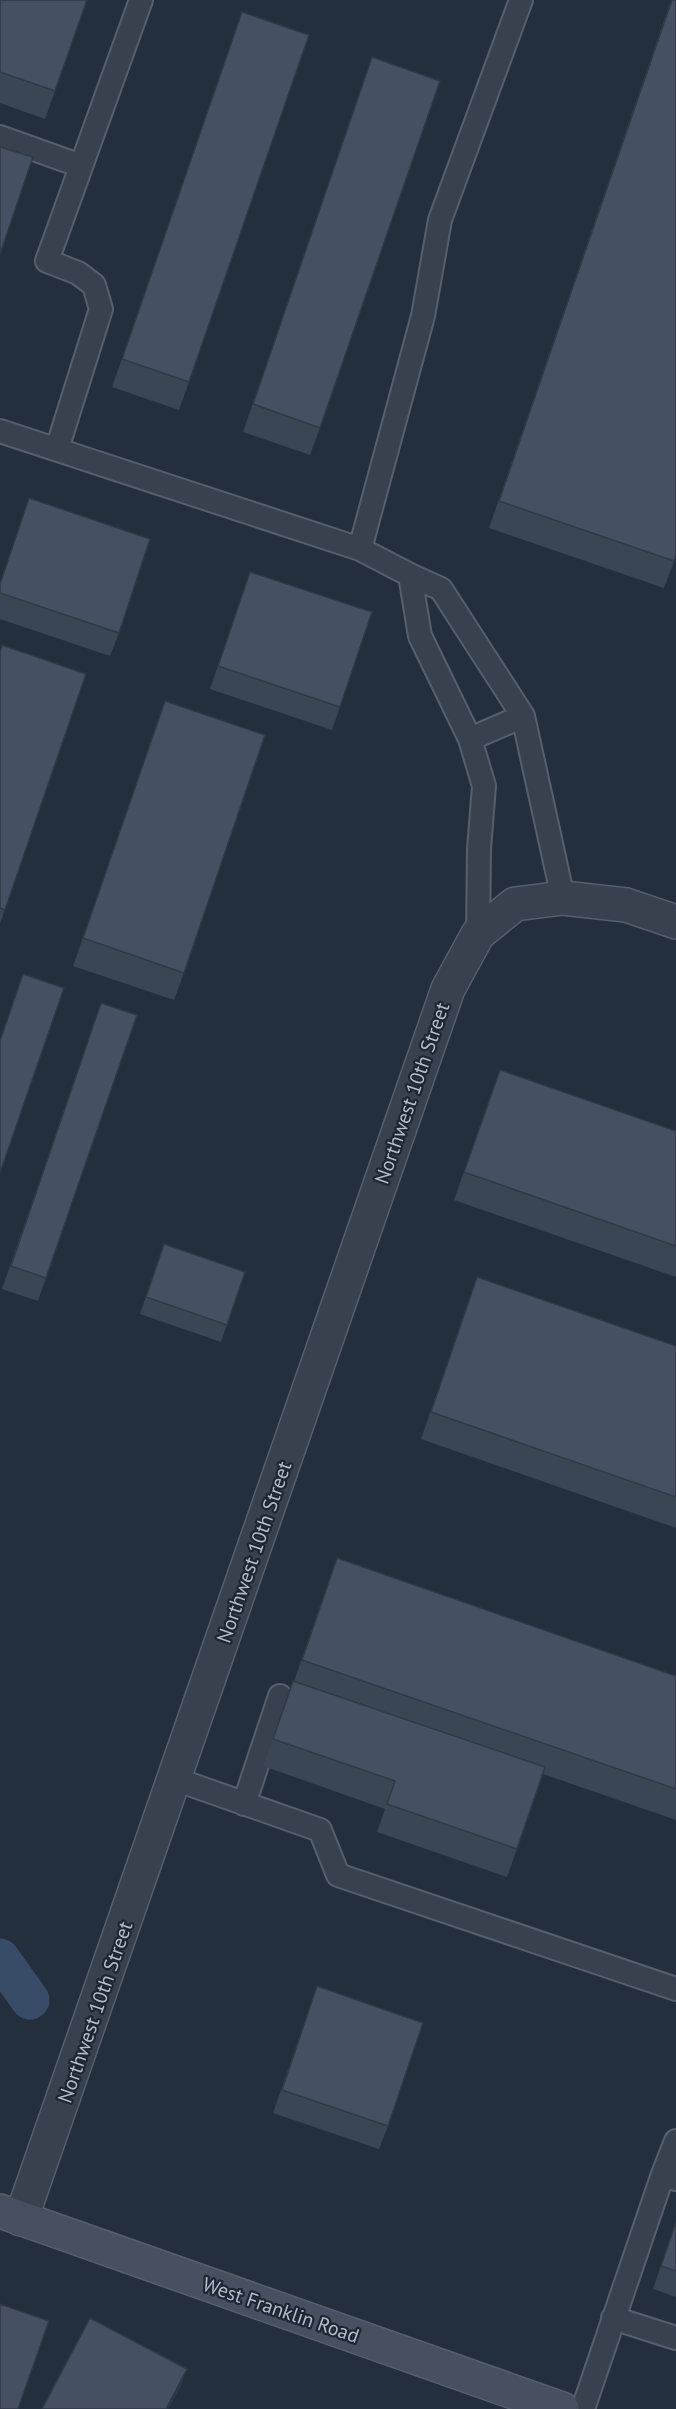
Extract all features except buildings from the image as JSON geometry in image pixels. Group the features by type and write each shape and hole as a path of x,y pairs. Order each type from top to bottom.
{"main road":[{"name":"West Franklin Road","path":"11,2215 562,2409"}],"street":[{"name":"Northwest 10th Street","path":"11,2215 175,1779 448,989 478,934 515,904 563,898"},
{"path":"563,898 626,905 676,922"}],"lane":[{"path":"57,449 101,309 94,285 78,273 47,261 141,0"},
{"path":"360,549 423,316 440,220 521,0"},
{"path":"0,136 81,166"},
{"path":"0,430 360,549 441,589 523,716 563,898"},
{"path":"410,575 420,636 470,739 484,786 479,849 478,934"},
{"path":"470,739 523,716"},
{"path":"244,1804 280,1696"},
{"path":"175,1779 320,1830 338,1875 676,1989"},
{"path":"583,2409 613,2318 669,2177 676,2141"},
{"path":"613,2318 676,2338"}],"waterway":[{"path":"0,1958 30,2000"}]}
